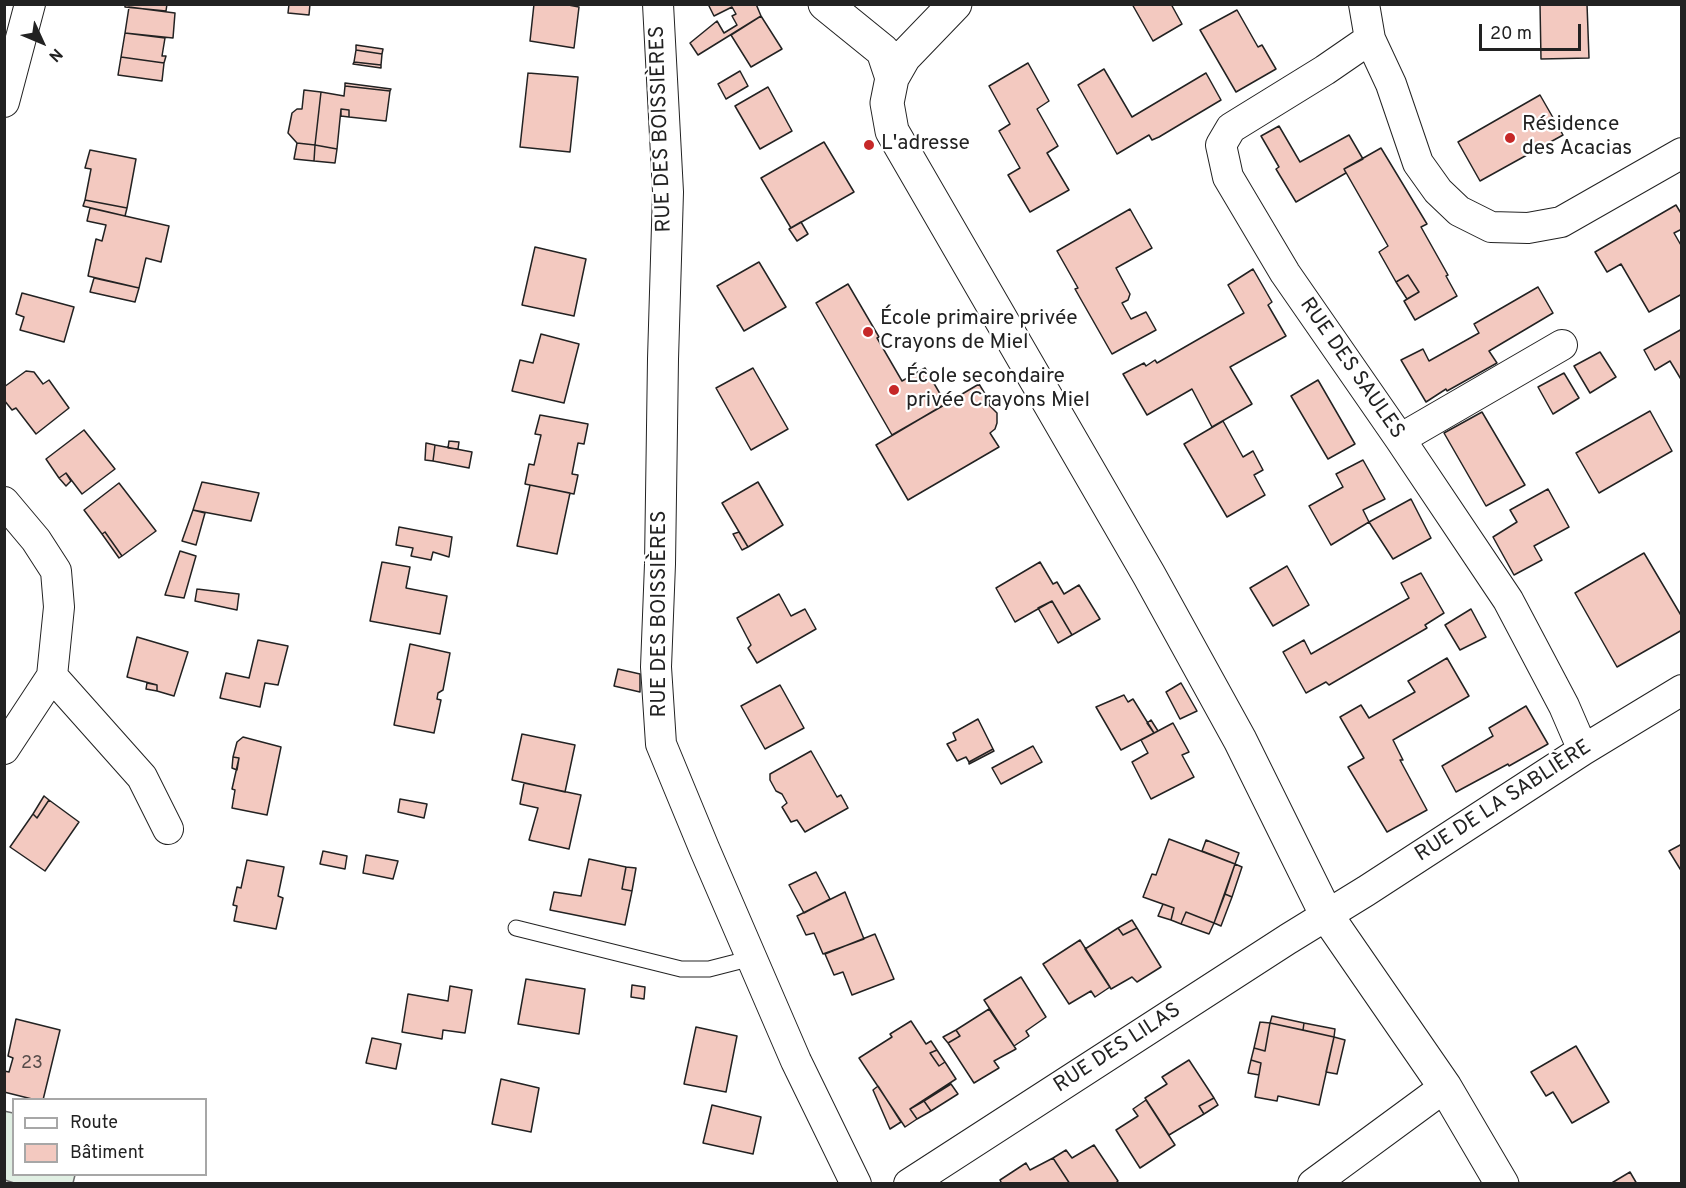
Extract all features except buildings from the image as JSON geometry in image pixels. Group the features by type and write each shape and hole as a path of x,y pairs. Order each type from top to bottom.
{"street":[{"path":"4,102 30,4"},
{"name":"RUE DES BOISSIÈRES","path":"658,4 668,192 656,667 662,744 796,1061 856,1184"},
{"path":"825,4 883,51 892,78"},
{"path":"955,4 904,57 892,78 887,103 892,131 1172,616 1240,740 1327,916 1444,1087 1502,1184"},
{"path":"1364,4 1370,39 1391,84 1418,163 1438,191 1459,211 1491,227 1528,228 1561,222 1682,153"},
{"name":"RUE DES SAULES","path":"1370,39 1325,70 1231,128 1221,145 1228,177 1285,273 1508,600 1583,750"},
{"path":"1400,439 1562,345"},
{"path":"4,502 36,540 56,571 59,607 52,676 4,748"},
{"path":"52,676 142,777 168,829"},
{"name":"RUE DE LA SABLIÈRE","path":"1327,916 1583,750 1682,690"},
{"name":"RUE DES LILAS","path":"909,1184 1327,916"},
{"path":"1313,1184 1444,1087"}],"lane":[{"path":"516,928 681,969 709,969 752,958"}],"green space":[{"path":"4,1111 12,1113 12,1176 75,1176 73,1183 17,1184 5,1180"}],"place":[{"name":"Résidence des Acacias","path":"1510,138"},
{"name":"L'adresse","path":"869,145"},
{"name":"École primaire privée Crayons de Miel","path":"868,332"},
{"name":"École secondaire privée Crayons Miel","path":"894,390"}]}
